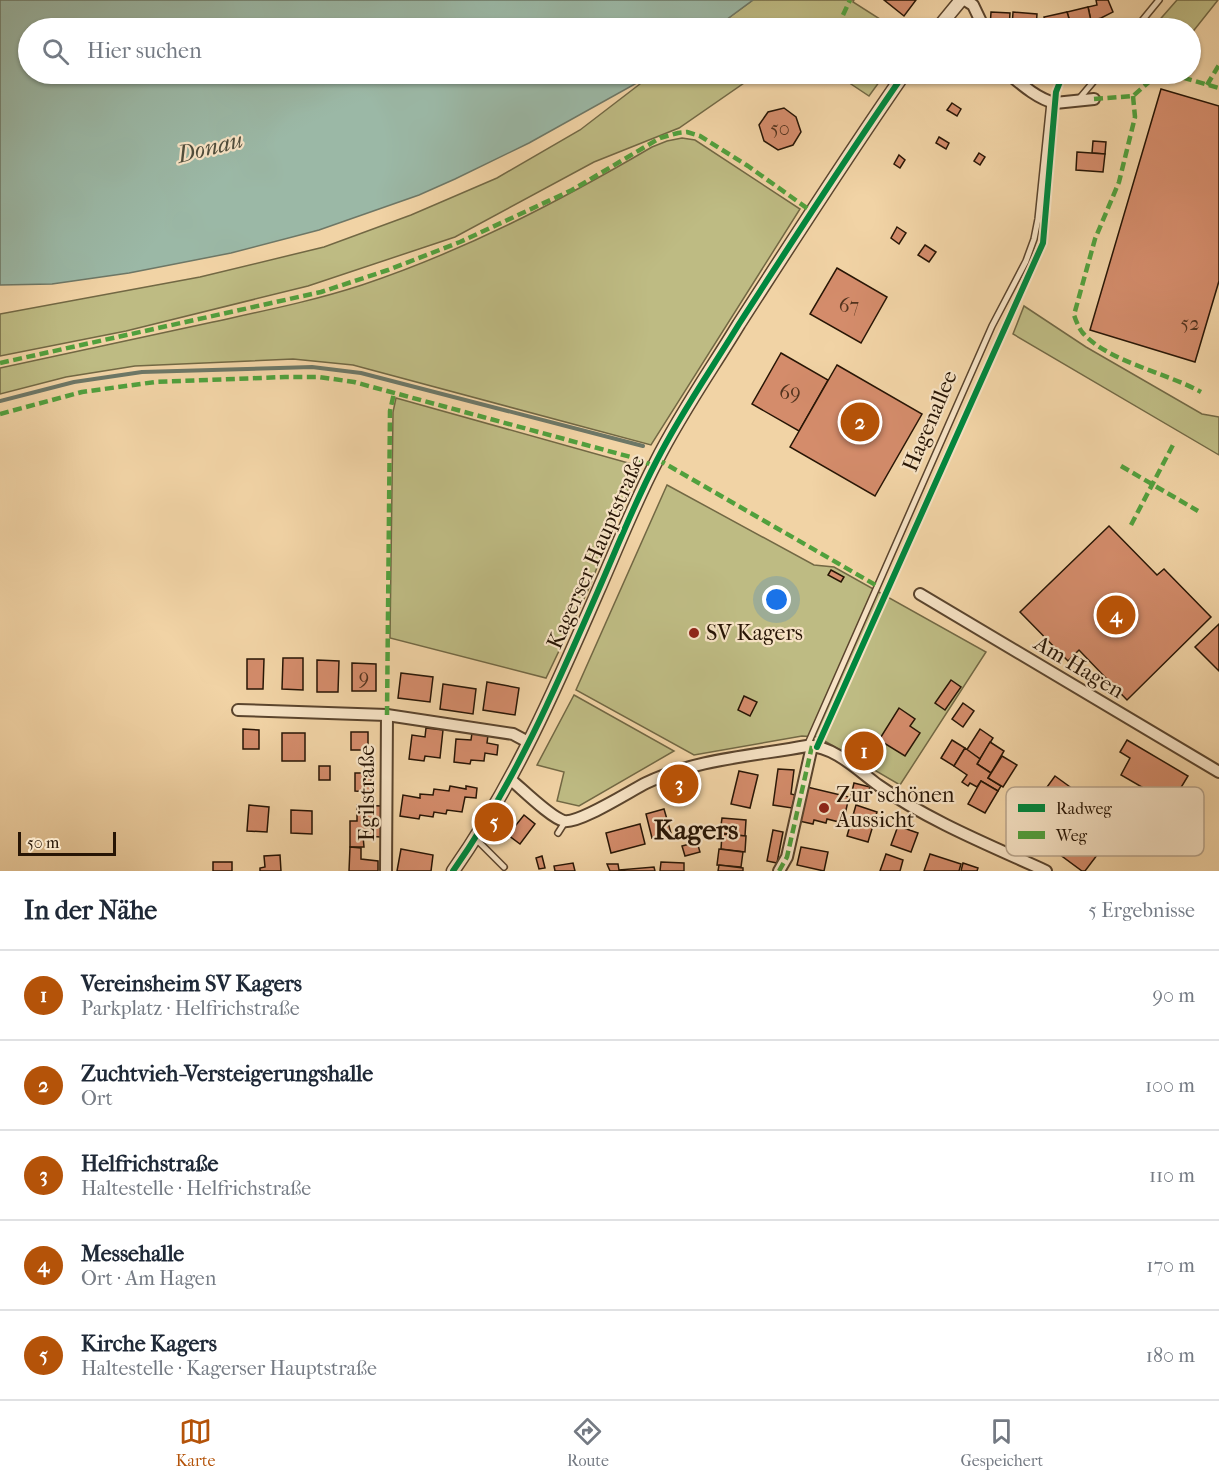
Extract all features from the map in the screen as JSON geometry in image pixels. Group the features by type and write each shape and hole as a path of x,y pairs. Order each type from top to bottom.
{"street":[{"path":"947,18 963,0 973,5 980,18"},
{"name":"Kagerser Hauptstraße","path":"453,871 510,778 528,742 561,675 633,507 657,459 686,408 807,217 897,84"},
{"path":"1021,84 1050,102 1095,99"},
{"name":"Am Hagen","path":"920,594 1219,772"},
{"name":"Egilstraße","path":"238,710 387,715 513,734 528,742"},
{"name":"Egilstraße","path":"386,871 387,715"},
{"path":"510,778 555,818 565,822 578,819 644,784 690,766 809,746 834,754 896,797 933,818 1006,852"},
{"name":"Hagenallee","path":"779,871 787,857 809,746"},
{"path":"1014,856 1046,871"}],"lane":[{"path":"1144,18 1159,0"},
{"path":"1077,102 1092,84"},
{"name":"Hagenallee","path":"809,746 992,326 1026,261 1038,219 1050,102"},
{"path":"558,833 565,822"},
{"path":"475,838 504,867"}],"shaded area":[{"path":"753,0 854,0 853,2 878,18 729,18"},
{"path":"1177,0 1218,0 1201,21 1201,18 1161,18"},
{"path":"640,84 743,84 679,128 594,162 455,237 308,286 126,331 0,356 0,314 200,277 324,247 411,215 497,178 580,130"},
{"path":"851,84 878,84 869,96"},
{"path":"682,138 695,140 800,209 651,445 353,365 293,359 135,366 66,377 0,394 0,368 288,305 344,291 400,271 511,224 652,147"},
{"path":"1024,306 1086,347 1202,414 1219,417 1219,455 1013,334"},
{"path":"396,398 639,466 619,510 590,586 546,678 390,638 393,412"},
{"path":"667,485 814,565 834,567 986,652 900,785 818,737 802,736 694,755 576,690"},
{"path":"574,695 674,751 579,806 557,801 564,772 537,765"}],"water":[{"name":"Donau","path":"0,0 753,0 729,18 18,18 18,84 635,84 529,143 455,179 419,195 319,230 231,253 129,273 52,284 0,285"}],"building":[{"path":"884,0 916,0 904,16"},
{"path":"1096,0 1108,0 1113,12 1101,18 1090,18 1088,7 1097,5"},
{"path":"1088,7 1090,18 1069,18 1067,12"},
{"path":"991,12 1010,13 1010,18 991,18"},
{"path":"1013,12 1037,14 1037,18 1013,18"},
{"path":"1067,12 1069,18 1044,18"},
{"path":"1161,89 1219,106 1219,281 1195,362 1090,330"},
{"path":"952,103 961,109 957,116 947,110"},
{"path":"784,108 796,117 801,132 793,145 778,150 764,141 759,125 768,112"},
{"path":"939,137 949,143 946,149 936,143"},
{"path":"1093,141 1106,142 1105,154 1092,153"},
{"path":"1077,152 1105,154 1103,172 1076,170"},
{"path":"979,153 985,157 980,165 974,161"},
{"path":"899,155 905,160 900,168 894,164"},
{"path":"897,227 906,233 899,244 891,238"},
{"path":"925,245 936,252 929,262 918,255"},
{"path":"837,268 887,297 861,343 810,314"},
{"path":"781,353 828,380 799,431 752,404"},
{"path":"837,365 922,414 875,496 790,447"},
{"path":"1109,526 1157,575 1164,569 1211,617 1127,700 1079,650 1068,661 1020,612"},
{"path":"831,570 844,577 841,582 828,575"},
{"path":"1219,624 1219,671 1195,647"},
{"path":"283,658 303,658 303,690 282,689"},
{"path":"247,659 264,659 263,689 247,689"},
{"path":"317,660 339,661 338,692 317,692"},
{"path":"352,663 376,664 376,691 352,691"},
{"path":"401,673 433,677 430,702 398,698"},
{"path":"951,680 961,687 945,710 935,703"},
{"path":"487,682 519,688 515,715 483,710"},
{"path":"443,684 476,689 473,714 440,709"},
{"path":"744,696 757,702 750,716 738,710"},
{"path":"963,703 974,711 963,727 952,719"},
{"path":"899,708 915,719 910,726 920,733 905,756 879,740"},
{"path":"426,728 443,730 440,758 425,756 424,761 409,759 412,735 425,737"},
{"path":"243,729 259,730 259,749 243,749"},
{"path":"980,729 993,738 980,759 966,751"},
{"path":"351,732 368,732 368,750 351,750"},
{"path":"282,733 305,733 305,761 282,761"},
{"path":"472,733 488,735 487,743 498,745 497,755 485,753 484,761 471,760 470,764 454,762 456,739 471,740"},
{"path":"952,740 965,748 954,766 941,758"},
{"path":"1127,740 1188,776 1181,787 1142,787 1121,775 1130,758 1120,752"},
{"path":"990,742 1004,751 991,773 977,764"},
{"path":"965,748 980,759 977,764 991,773 988,778 1001,786 998,791 981,781 977,787 970,783 968,786 962,782 967,775 954,766"},
{"path":"1002,756 1017,765 1003,787 988,778"},
{"path":"319,766 330,766 330,780 319,780"},
{"path":"778,769 794,770 791,794 795,795 792,808 773,805"},
{"path":"739,771 758,775 750,808 731,804"},
{"path":"355,773 371,773 371,792 355,791"},
{"path":"1055,776 1070,787 1047,787"},
{"path":"981,781 998,791 985,813 968,804"},
{"path":"854,783 870,787 866,803 850,800"},
{"path":"450,786 466,789 466,786 477,788 476,798 465,797 462,812 447,810 446,814 434,812 433,817 420,815 419,819 400,816 403,795 420,798 420,794 433,795 434,789 449,791"},
{"name":"Zur schönen Aussicht","path":"807,787 849,797 843,823 827,819 826,823 814,820 813,824 799,821"},
{"path":"249,805 269,807 267,832 247,831"},
{"path":"357,805 381,806 381,837 363,836 364,847 350,847 350,821 357,821"},
{"path":"856,805 877,812 868,842 847,836"},
{"path":"664,809 671,833 652,838 646,814"},
{"path":"291,810 312,811 312,834 291,833"},
{"path":"524,815 535,824 520,844 508,835"},
{"path":"722,818 746,820 745,836 720,833"},
{"path":"640,824 645,844 611,853 606,833"},
{"path":"898,826 918,833 911,852 891,845"},
{"path":"773,830 783,832 777,863 767,861"},
{"path":"722,834 746,836 745,852 721,849"},
{"path":"697,842 700,852 685,856 682,846"},
{"path":"350,847 361,848 361,859 378,861 378,871 349,871"},
{"path":"801,847 828,852 824,871 797,865"},
{"path":"401,849 433,855 431,871 397,871"},
{"path":"719,849 743,852 741,867 717,865"},
{"path":"886,854 903,860 900,871 880,871"},
{"path":"930,854 961,864 959,871 924,871"},
{"path":"280,855 281,871 260,871 260,868 265,867 264,856"},
{"path":"542,856 545,868 539,869 536,858"},
{"path":"1062,856 1096,856 1085,871"},
{"path":"213,862 232,862 232,871 213,871"},
{"path":"661,862 684,863 684,871 660,871"},
{"path":"573,863 575,871 555,871 554,866"},
{"path":"963,863 978,868 977,871 961,871"},
{"path":"607,864 618,864 619,870 654,867 655,871 610,871"},
{"path":"719,865 743,868 743,871 718,871"}],"waterway":[{"path":"0,401 74,382 142,372 312,367 361,373 643,446"}],"marked path":[{"path":"843,15 850,0"},
{"path":"1207,85 1219,65"},
{"path":"1201,83 1219,88"},
{"path":"1094,99 1133,96 1147,84"},
{"path":"1133,96 1135,117 1119,182 1095,239 1074,315 1082,332 1106,351 1201,392"},
{"path":"0,363 321,292 388,270 460,242 572,190 660,138 678,133 687,132 700,136 748,166 811,211"},
{"path":"0,414 82,392 155,382 319,377 354,382 638,459 654,466"},
{"path":"387,715 390,411 394,393"},
{"path":"1131,525 1174,443"},
{"path":"657,459 879,587"},
{"path":"1121,466 1198,511"},
{"path":"779,871 787,857 812,746"}],"cycle path":[{"path":"453,871 516,768 568,658 641,492 675,427 739,324 897,84"},
{"path":"817,747 1043,243 1056,92 1059,84"}],"place":[{"name":"Zuchtvieh-Versteigerungshalle","path":"860,422"},
{"name":"Messehalle","path":"1116,615"},
{"name":"SV Kagers","path":"694,633"},
{"name":"Vereinsheim SV Kagers","path":"864,751"},
{"name":"Helfrichstraße","path":"679,784"},
{"name":"Zur schönen Aussicht","path":"824,808"},
{"name":"Kirche Kagers","path":"494,822"}],"district":[{"name":"Kagers","path":"696,829"}]}
